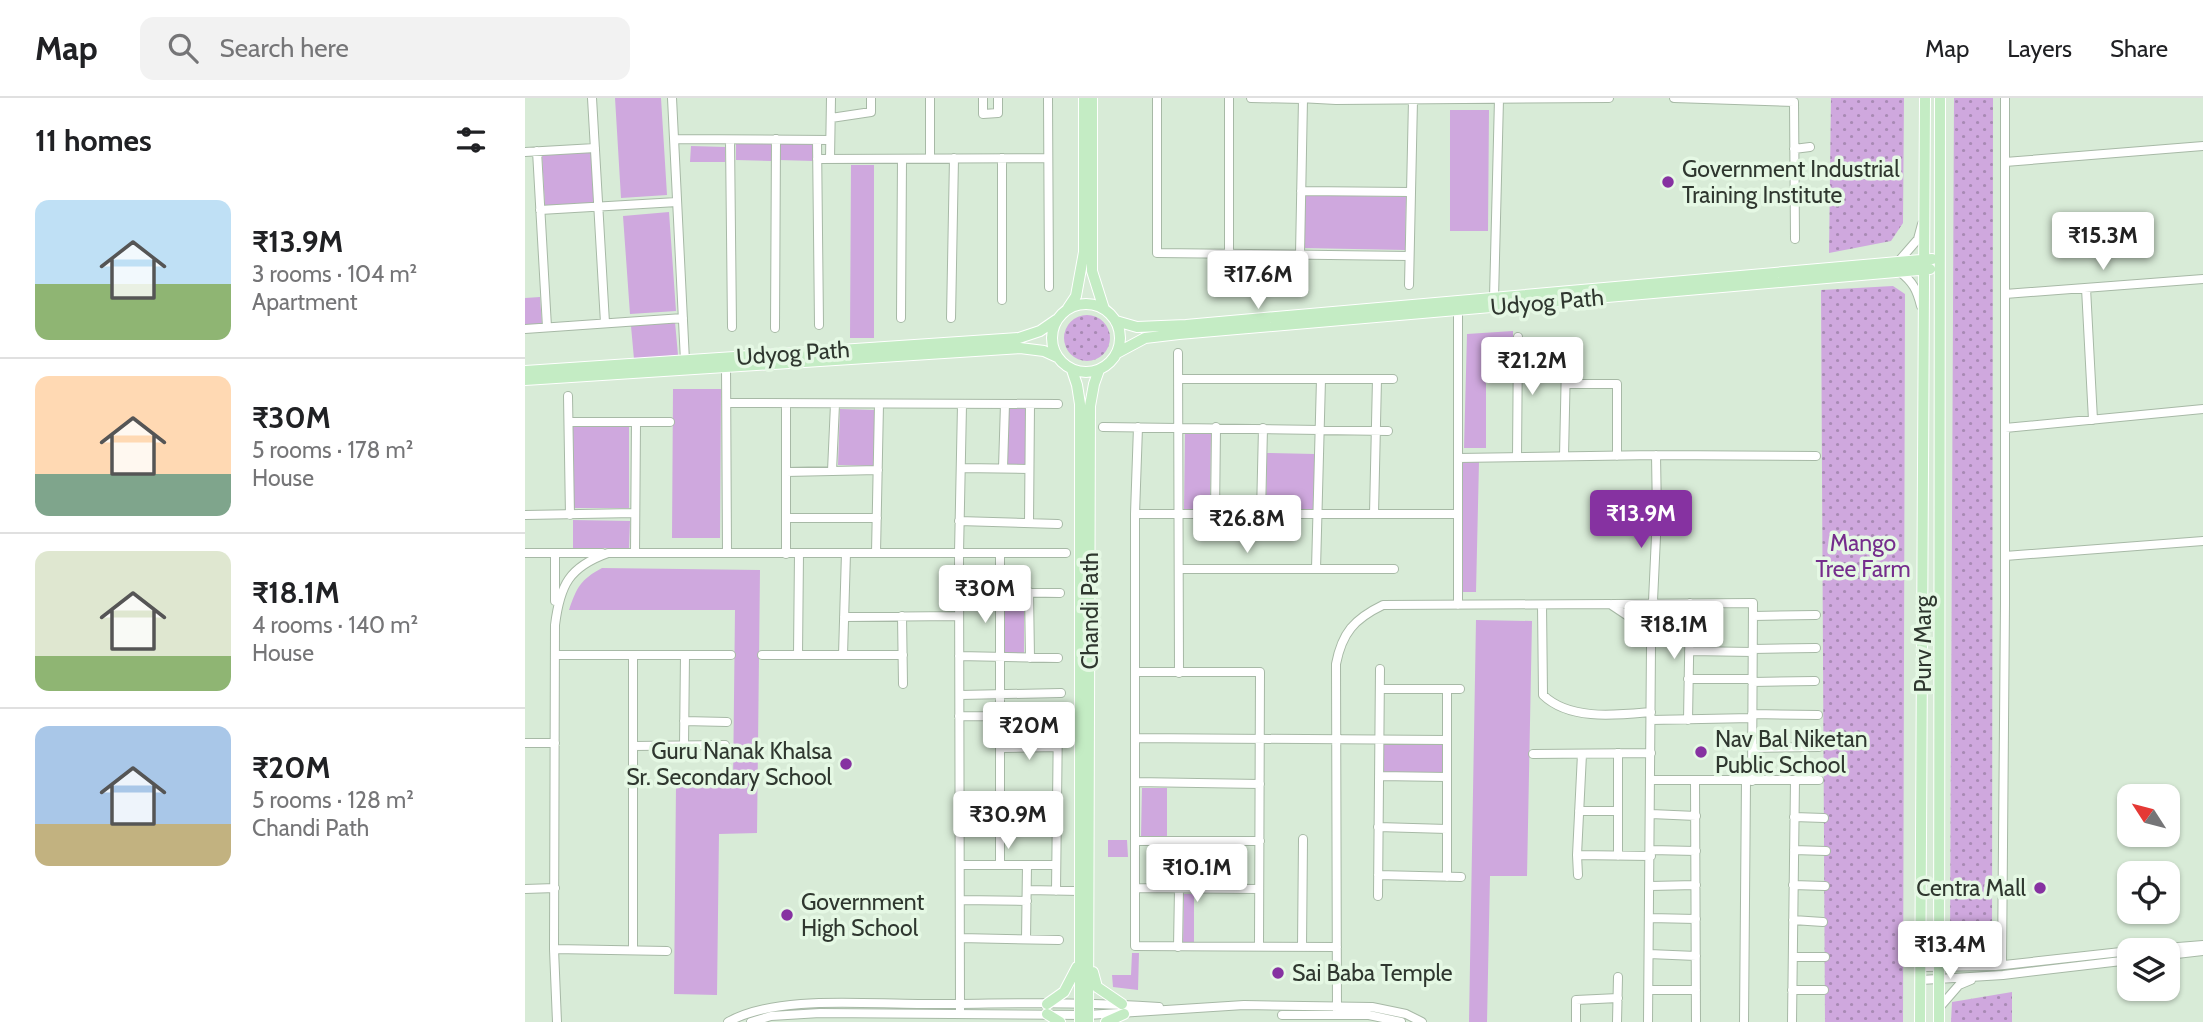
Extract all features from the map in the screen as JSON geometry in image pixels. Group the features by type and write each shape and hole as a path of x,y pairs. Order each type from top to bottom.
{"main road":[{"path":"1068,308 1091,304 1104,309 1116,321 1120,342 1117,353 1108,365 1099,370 1072,370 1057,357 1052,344 1056,320 1076,296 1084,252 1084,98"},
{"path":"1092,98 1092,271 1104,309"},
{"name":"Purv Marg","path":"1920,1022 1925,98"},
{"name":"Purv Marg","path":"1939,1022 1940,98"},
{"name":"Udyog Path","path":"1116,321 1137,327 1186,325 1458,306 1495,298 1940,263"},
{"name":"Udyog Path","path":"1117,353 1145,338 1179,334 1899,267"},
{"name":"Udyog Path","path":"525,380 1019,338 1040,331 1056,320"},
{"name":"Udyog Path","path":"525,371 685,360 726,362 1020,348 1044,351 1057,357"},
{"name":"Chandi Path","path":"1072,370 1080,404 1080,891 1084,960"},
{"name":"Chandi Path","path":"1084,1013 1090,406 1099,370"},
{"path":"1060,1022 1047,1009 1064,992 1084,960"},
{"path":"1084,960 1097,987 1123,1009 1106,1022"}],"street":[{"path":"592,98 605,323"},
{"path":"672,98 685,360"},
{"path":"830,159 831,98"},
{"path":"831,118 871,112 871,98"},
{"path":"930,98 930,158"},
{"path":"983,98 983,114 998,113 997,98"},
{"path":"1048,98 1049,287"},
{"path":"1157,98 1157,253 1409,256"},
{"path":"1229,98 1229,253"},
{"path":"1251,98 1609,98"},
{"path":"1674,98 1794,102 1795,239"},
{"path":"2002,965 2005,98"},
{"path":"1300,254 1301,99"},
{"path":"1495,298 1499,99"},
{"path":"1409,285 1413,100"},
{"path":"674,139 830,140"},
{"path":"775,328 776,139"},
{"path":"730,140 732,327"},
{"path":"817,140 819,324"},
{"path":"2005,162 2203,146"},
{"path":"1794,149 1810,147"},
{"path":"525,152 595,148"},
{"path":"537,152 547,327"},
{"path":"951,318 954,158"},
{"path":"1002,158 1002,300"},
{"path":"817,159 1048,158"},
{"path":"901,318 902,159"},
{"path":"1301,191 1411,192"},
{"path":"540,210 677,202"},
{"path":"1925,211 1918,239 1899,267 1917,289 1925,319"},
{"path":"2005,294 2203,279"},
{"path":"2086,288 2093,420"},
{"path":"1458,306 1458,605"},
{"path":"525,329 683,318"},
{"path":"1517,457 1518,337"},
{"path":"1178,353 1179,673"},
{"path":"726,362 727,554"},
{"path":"1563,456 1566,363"},
{"path":"1179,379 1393,379"},
{"path":"1316,569 1321,379"},
{"path":"1374,514 1377,379"},
{"path":"1566,384 1617,384 1617,456"},
{"path":"568,396 570,514"},
{"path":"727,404 1058,404"},
{"path":"786,404 786,554"},
{"path":"832,471 835,404"},
{"path":"876,553 879,404"},
{"path":"1003,468 1005,404"},
{"path":"1029,523 1030,404"},
{"path":"960,1008 959,521 962,405"},
{"path":"2005,428 2203,409"},
{"path":"569,422 670,422"},
{"path":"635,553 636,422"},
{"path":"1103,427 1388,431"},
{"path":"1138,427 1135,514 1135,946 1337,947"},
{"path":"1215,514 1216,427"},
{"path":"1261,514 1262,428"},
{"path":"1648,1022 1651,646 1657,515 1656,455"},
{"path":"1458,458 1817,456"},
{"path":"961,467 1029,469"},
{"path":"786,472 878,470"},
{"path":"525,515 635,513"},
{"path":"1135,514 1458,514"},
{"path":"786,518 877,518"},
{"path":"959,521 1058,524"},
{"path":"2005,556 2203,541"},
{"path":"525,553 1066,553"},
{"path":"555,553 554,949 558,1022"},
{"path":"555,625 558,600 566,581 579,567 608,553"},
{"path":"798,655 799,554"},
{"path":"843,655 846,554"},
{"path":"1000,554 1000,865"},
{"path":"1179,569 1394,569"},
{"path":"999,593 1060,593"},
{"path":"1029,593 1030,658"},
{"path":"1688,720 1690,603"},
{"path":"1337,1011 1336,664 1340,643 1365,613 1383,605 1753,603 1752,748 1744,1022"},
{"path":"1610,604 1640,624 1651,646"},
{"path":"1542,605 1542,695 1549,701 1602,717 1651,716 1688,720 1818,715"},
{"path":"844,617 959,615"},
{"path":"1753,616 1816,615"},
{"path":"902,616 903,684"},
{"path":"1689,651 1817,648"},
{"path":"555,654 731,655"},
{"path":"633,655 633,950"},
{"path":"684,746 685,655"},
{"path":"762,655 903,655"},
{"path":"959,656 1058,658"},
{"path":"1378,896 1380,669"},
{"path":"1135,673 1260,672 1259,946"},
{"path":"1689,679 1815,681"},
{"path":"1380,689 1460,689"},
{"path":"1447,690 1447,877"},
{"path":"960,695 1061,693"},
{"path":"959,716 1058,717 1056,891"},
{"path":"684,721 727,722"},
{"path":"1135,738 1447,740"},
{"path":"525,743 555,743"},
{"path":"633,746 725,745"},
{"path":"1001,748 1058,747"},
{"path":"1752,748 1819,747"},
{"path":"1618,753 1618,856"},
{"path":"1533,754 1651,753"},
{"path":"1578,875 1582,754"},
{"path":"1379,776 1447,777"},
{"path":"1651,780 1819,780"},
{"path":"1792,1022 1795,780"},
{"path":"1695,781 1696,1022"},
{"path":"1135,782 1260,784"},
{"path":"960,797 1057,797"},
{"path":"1579,811 1618,811"},
{"path":"1651,814 1696,816"},
{"path":"1794,817 1824,817"},
{"path":"1378,827 1447,829"},
{"path":"1000,830 1056,831"},
{"path":"1302,947 1303,839"},
{"path":"1135,841 1259,841"},
{"path":"1577,855 1618,856 1696,850"},
{"path":"1794,850 1826,851"},
{"path":"960,865 1056,865"},
{"path":"1026,939 1027,865"},
{"path":"1378,875 1461,877"},
{"path":"1793,884 1825,886"},
{"path":"1650,886 1696,885"},
{"path":"525,889 555,888"},
{"path":"1135,888 1259,889"},
{"path":"1178,947 1179,889"},
{"path":"1027,890 1080,891"},
{"path":"960,900 1027,901"},
{"path":"1650,918 1696,919"},
{"path":"1793,920 1823,922"},
{"path":"1939,936 1949,952 1958,959 1978,966"},
{"path":"960,938 1059,940"},
{"path":"2180,947 2203,945"},
{"path":"554,949 667,951"},
{"path":"2180,954 2203,951"},
{"path":"1921,967 2002,965 2117,952"},
{"path":"1649,954 1696,956"},
{"path":"1793,957 1825,957"},
{"path":"1921,980 1977,977 2117,961"},
{"path":"1617,1022 1618,977"},
{"path":"1939,1008 1959,985 1977,977"},
{"path":"1649,990 1696,990"},
{"path":"1792,990 1824,990"},
{"path":"1576,1022 1576,1000 1618,998"},
{"path":"727,1022 769,1008 820,1004 1047,1009 1084,1013 1184,1008 1282,1014 1372,1007 1406,1014 1422,1022"},
{"path":"751,1022 771,1016 960,1008"},
{"path":"1337,1011 1401,1022"}],"green space":[{"path":"615,98 661,98 667,195 621,198"},
{"path":"1831,98 1904,98 1903,223 1891,241 1829,253"},
{"name":"Mango Tree Farm","path":"1954,98 1993,98 1992,951 1950,950"},
{"path":"1450,110 1489,110 1488,231 1450,231"},
{"path":"736,143 771,143 771,161 736,160"},
{"path":"779,143 815,143 814,161 779,160"},
{"path":"691,146 725,147 725,162 690,162"},
{"path":"592,152 595,203 545,206 542,155"},
{"path":"851,165 874,165 874,338 850,338"},
{"path":"1304,195 1406,197 1405,250 1303,248"},
{"path":"669,212 676,311 630,314 623,216"},
{"name":"Mango Tree Farm","path":"1893,286 1905,294 1903,1022 1825,1022 1821,290"},
{"path":"540,297 542,324 525,325 525,298"},
{"path":"1087,315 1103,322 1110,338 1103,354 1087,361 1071,354 1064,338 1071,322"},
{"path":"675,322 678,355 634,359 631,326"},
{"path":"1513,331 1513,381 1486,382 1486,448 1464,448 1467,334"},
{"path":"673,389 721,389 720,538 672,538"},
{"path":"1007,407 1028,407 1028,464 1007,464"},
{"path":"840,409 875,410 873,466 838,465"},
{"path":"629,425 629,508 574,508 573,426"},
{"path":"1185,432 1211,432 1210,511 1184,511"},
{"path":"1267,453 1315,454 1313,510 1266,509"},
{"path":"1463,462 1479,462 1476,592 1461,592"},
{"path":"573,520 630,521 629,548 573,548"},
{"path":"602,568 760,570 757,833 719,834 717,995 674,994 676,785 733,785 735,610 569,610 580,585"},
{"path":"1003,596 1024,596 1024,654 1003,654"},
{"path":"1476,620 1532,621 1527,876 1490,876 1487,1022 1469,1022"},
{"path":"1382,744 1443,745 1443,773 1381,773"},
{"path":"1142,788 1167,788 1167,837 1141,837"},
{"path":"1108,840 1127,840 1128,857 1108,857"},
{"path":"1184,894 1194,894 1194,942 1183,942"},
{"path":"1132,953 1139,953 1138,990 1113,987 1112,975 1131,975"},
{"path":"2012,992 2012,1022 1951,1022 1952,1002"}],"place":[{"name":"Government Industrial Training Institute","path":"1668,182"},
{"name":"Nav Bal Niketan Public School","path":"1701,752"},
{"name":"Guru Nanak Khalsa Sr. Secondary School","path":"846,764"},
{"name":"Centra Mall","path":"2040,888"},
{"name":"Government High School","path":"787,915"},
{"name":"Sai Baba Temple","path":"1278,973"}]}
